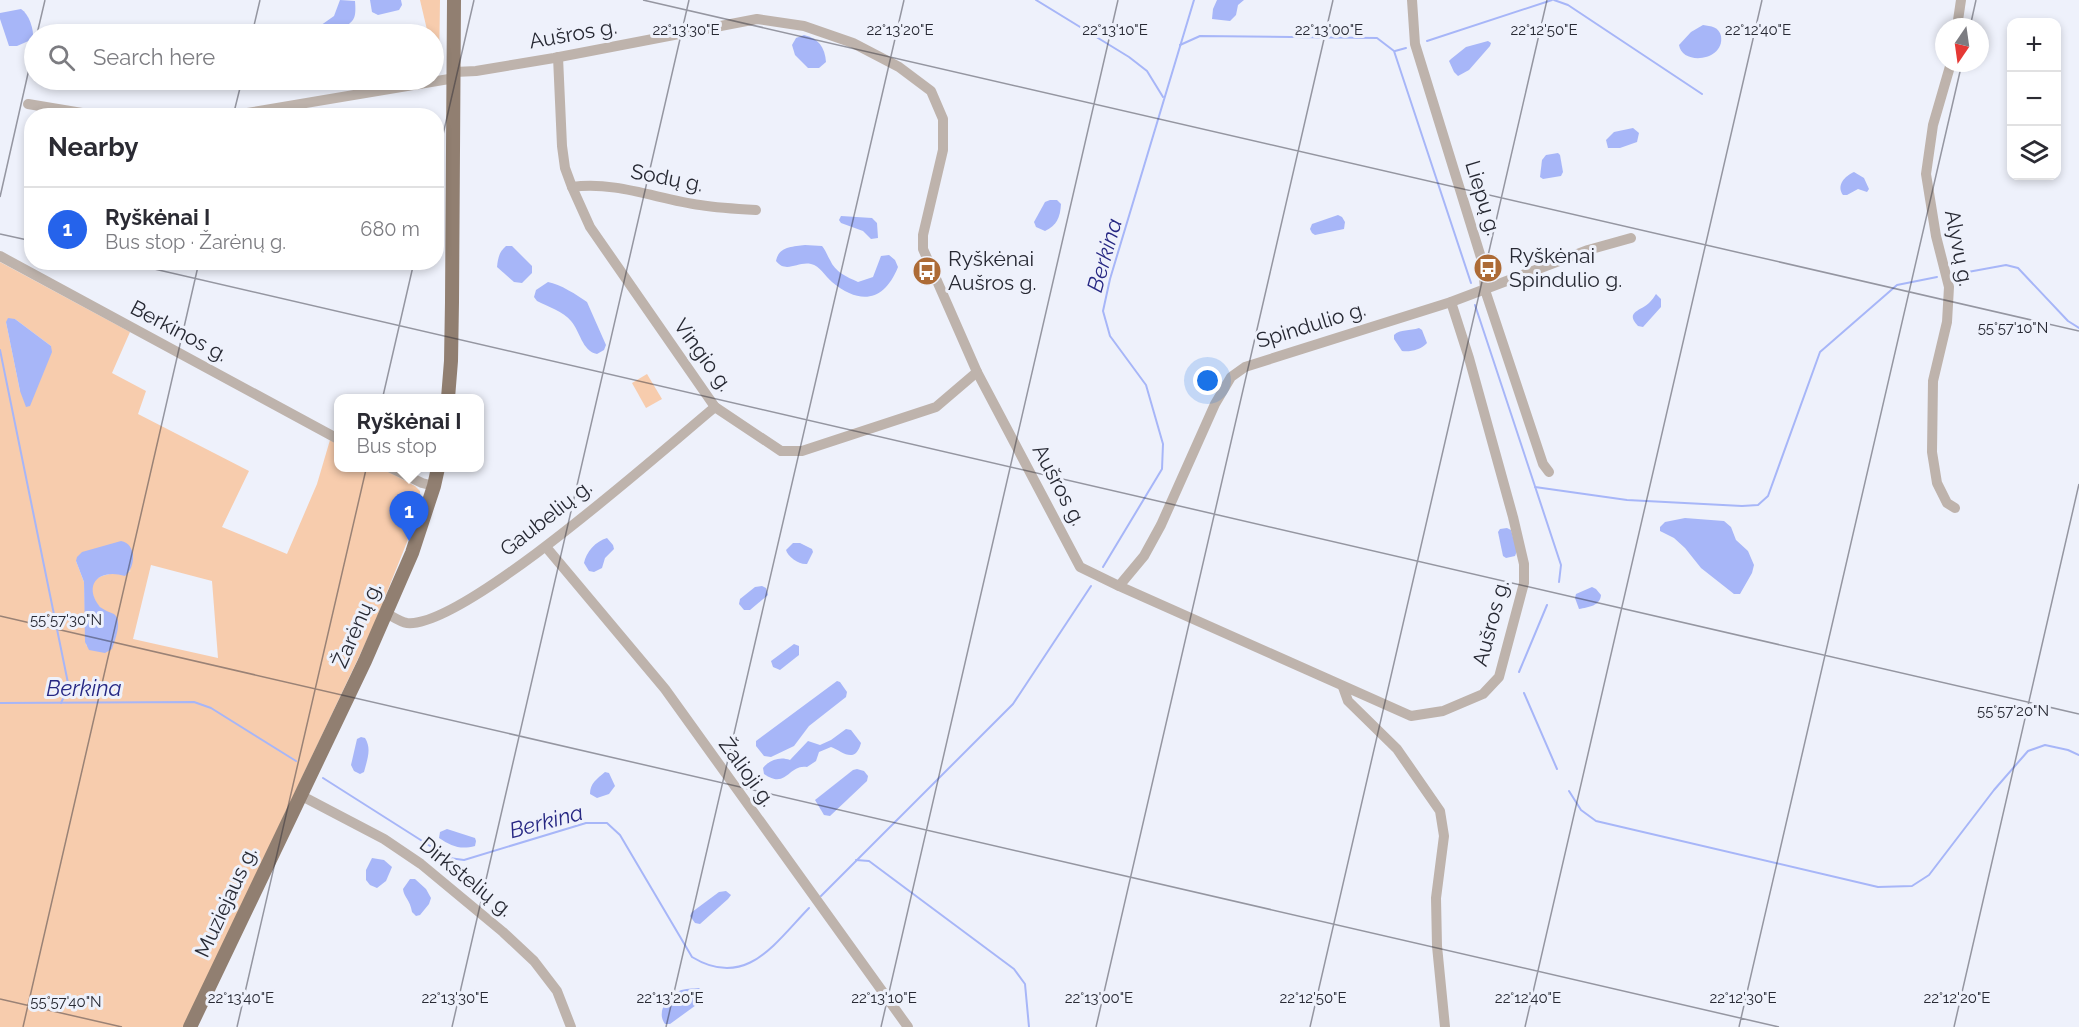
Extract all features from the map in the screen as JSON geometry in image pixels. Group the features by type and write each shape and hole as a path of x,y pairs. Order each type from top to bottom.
{"main road":[{"path":"448,394 452,337 454,0"},
{"name":"Žarėnų g.","path":"300,795 365,662 412,553 437,472"},
{"name":"Muziejaus g.","path":"190,1027 300,795"}],"street":[{"name":"Liepų g.","path":"1412,0 1415,44 1483,264 1485,290 1543,464 1549,472"},
{"path":"1958,18 1961,0"},
{"name":"Aušros g.","path":"444,77 757,19 804,26 853,43 899,67 931,92 943,119 943,150 923,235 923,249 977,372 1080,567 1411,716 1443,711 1483,693 1499,678 1524,583 1524,564 1469,358 1451,302"},
{"name":"Vingio g.","path":"558,57 562,146 572,187 590,227 715,407 781,451 802,451 936,407 977,372"},
{"name":"Alyvų g.","path":"1948,72 1933,125 1926,174 1936,236 1949,287 1947,322 1933,381 1932,452 1937,483 1947,503 1954,508"},
{"name":"Aušros g.","path":"273,108 372,90"},
{"path":"28,104 52,108"},
{"name":"Sodų g.","path":"572,187 630,189 699,205 756,210"},
{"name":"Spindulio g.","path":"1119,586 1144,556 1161,525 1215,404 1231,377 1245,366 1451,302 1578,254 1631,238"},
{"name":"Berkinos g.","path":"0,256 24,269"},
{"name":"Berkinos g.","path":"26,270 334,436"},
{"name":"Gaubelių g.","path":"386,613 406,623 439,616 461,604 546,547 715,407"},
{"path":"399,472 434,486"},
{"name":"Žalioji g.","path":"546,547 665,689 908,1027"},
{"path":"1343,687 1348,701 1396,749 1440,811 1444,836 1436,898 1437,946 1445,1027"},
{"name":"Dirkstelių g.","path":"300,795 384,839 421,864 503,932 534,961 557,991 571,1027"}],"shaded area":[{"path":"420,0 440,0 440,24 426,24"},
{"path":"0,262 130,332 112,373 146,391 138,414 249,471 222,527 287,554 317,484 330,440 334,442 334,472 389,472 420,491 415,522 373,627 184,1027 0,1027","holes":["15,319 51,346 20,391 6,322","76,561 131,571 106,575 95,580 92,585 95,601 106,612 86,646 84,582","151,565 212,581 218,658 133,639"]},
{"path":"647,374 662,399 646,408 632,383"}],"water":[{"path":"340,0 355,1 354,18 349,24 323,24 334,16"},
{"path":"370,0 401,0 402,5 399,10 378,15 372,12"},
{"path":"1217,0 1244,0 1238,5 1236,15 1230,21 1212,19"},
{"path":"21,9 26,14 31,24 24,24 24,43 9,46 0,13"},
{"path":"1703,25 1717,29 1721,36 1717,51 1703,58 1687,56 1679,45 1691,32"},
{"path":"804,35 817,41 824,52 826,62 819,68 808,68 795,55 792,45 796,38"},
{"path":"1488,41 1491,43 1490,46 1469,70 1458,76 1449,61 1466,47"},
{"path":"1633,128 1639,133 1637,142 1620,148 1608,148 1606,140 1614,132"},
{"path":"1558,153 1563,172 1561,176 1543,179 1540,177 1542,160 1546,155"},
{"path":"1854,172 1864,178 1869,189 1867,192 1858,189 1843,195 1841,184 1847,176"},
{"path":"1057,200 1061,204 1061,209 1055,224 1045,231 1036,227 1034,222 1045,202"},
{"path":"1338,215 1345,222 1344,229 1315,235 1312,233 1310,229 1312,224"},
{"path":"841,216 872,218 877,223 878,238 871,239 863,231 841,223 839,220"},
{"path":"805,245 822,246 835,268 858,282 873,277 881,256 889,255 898,267 886,287 878,293 861,297 842,289 814,265 784,267 776,261 783,250"},
{"path":"506,246 512,246 532,266 532,273 522,283 514,282 497,267 499,255"},
{"path":"548,282 563,287 587,302 606,345 604,350 597,354 592,352 568,318 537,301 534,297 536,290"},
{"path":"1656,294 1661,299 1661,307 1643,327 1638,326 1634,321 1634,314 1647,305"},
{"path":"8,318 15,319 51,346 52,352 30,406 26,407 20,391 6,322"},
{"path":"1419,328 1427,343 1415,350 1402,351 1394,335"},
{"path":"1685,518 1724,521 1731,527 1736,540 1748,551 1754,565 1740,594 1734,594 1701,568 1674,538 1660,531 1660,527 1665,522"},
{"path":"1500,529 1511,530 1517,551 1515,556 1506,558 1503,556 1498,532"},
{"path":"607,538 614,549 605,558 602,568 594,572 589,571 584,563 589,551 595,544"},
{"path":"121,541 130,546 132,551 133,562 129,572 125,576 108,574 101,576 93,585 95,599 100,607 117,617 116,636 112,649 105,653 89,650 85,642 84,582 76,561 77,557 82,552"},
{"path":"793,543 800,543 812,549 813,552 807,564 797,562 787,553 786,550"},
{"path":"755,587 766,588 768,595 750,610 744,610 739,604 740,599"},
{"path":"1592,587 1601,595 1599,602 1579,609 1576,594"},
{"path":"794,644 799,646 799,655 780,670 773,667 771,661"},
{"path":"837,681 847,692 846,697 809,726 794,746 771,757 764,756 756,746 756,741"},
{"path":"846,729 851,730 861,743 852,755 831,747 819,752 816,761 807,767 796,769 783,778 772,778 764,774 765,765 782,758 790,760 808,741 820,745"},
{"path":"365,738 369,750 364,772 360,774 354,771 351,765 357,739"},
{"path":"857,769 864,771 868,776 867,781 830,816 824,815 815,800"},
{"path":"605,772 609,773 615,786 609,794 597,798 590,794 591,787"},
{"path":"447,829 475,838 475,846 465,848 456,846 439,838 440,832"},
{"path":"372,858 384,860 392,867 386,881 377,888 366,880 366,870"},
{"path":"410,879 415,879 426,889 431,898 420,915 416,916 412,912 403,889"},
{"path":"726,891 731,895 728,899 700,924 695,923 690,916 692,912 719,892"},
{"path":"699,988 704,993 703,1000 670,1024 665,1024 662,1010 670,997 681,990"}],"waterway":[{"path":"1036,0 1129,57 1147,71 1163,97"},
{"name":"Berkina","path":"1103,567 1162,469 1163,444 1146,385 1110,336 1103,311 1110,279 1194,0"},
{"path":"1427,41 1552,0"},
{"path":"1554,0 1568,5 1702,94"},
{"path":"1180,45 1200,36 1377,38 1394,51 1471,283"},
{"path":"1395,51 1406,48"},
{"path":"1957,274 2006,265 2018,268 2068,321 2079,328"},
{"path":"1535,487 1627,500 1758,505 1768,496 1820,352 1897,285 1937,277"},
{"path":"1475,305 1561,565 1559,582"},
{"path":"0,350 68,683 61,703"},
{"name":"Berkina","path":"821,896 1013,704 1091,586"},
{"path":"1519,672 1547,605"},
{"path":"1524,693 1557,769"},
{"name":"Berkina","path":"0,703 194,702 211,708 296,761"},
{"path":"1569,791 1581,810 1596,821 1878,887 1912,886 1929,875 1994,790 2028,751 2045,745 2079,755"},
{"name":"Berkina","path":"323,778 449,858 464,860 586,823 607,823 620,835 692,957 711,966 728,968 744,965 758,958 771,948 809,908"},
{"path":"856,860 869,861 1014,969 1025,984 1029,1027"}],"place":[{"name":"Ryškėnai Spindulio g.","path":"1488,268"},
{"name":"Ryškėnai Aušros g.","path":"927,271"},
{"name":"Ryškėnai I","path":"409,541"}]}
